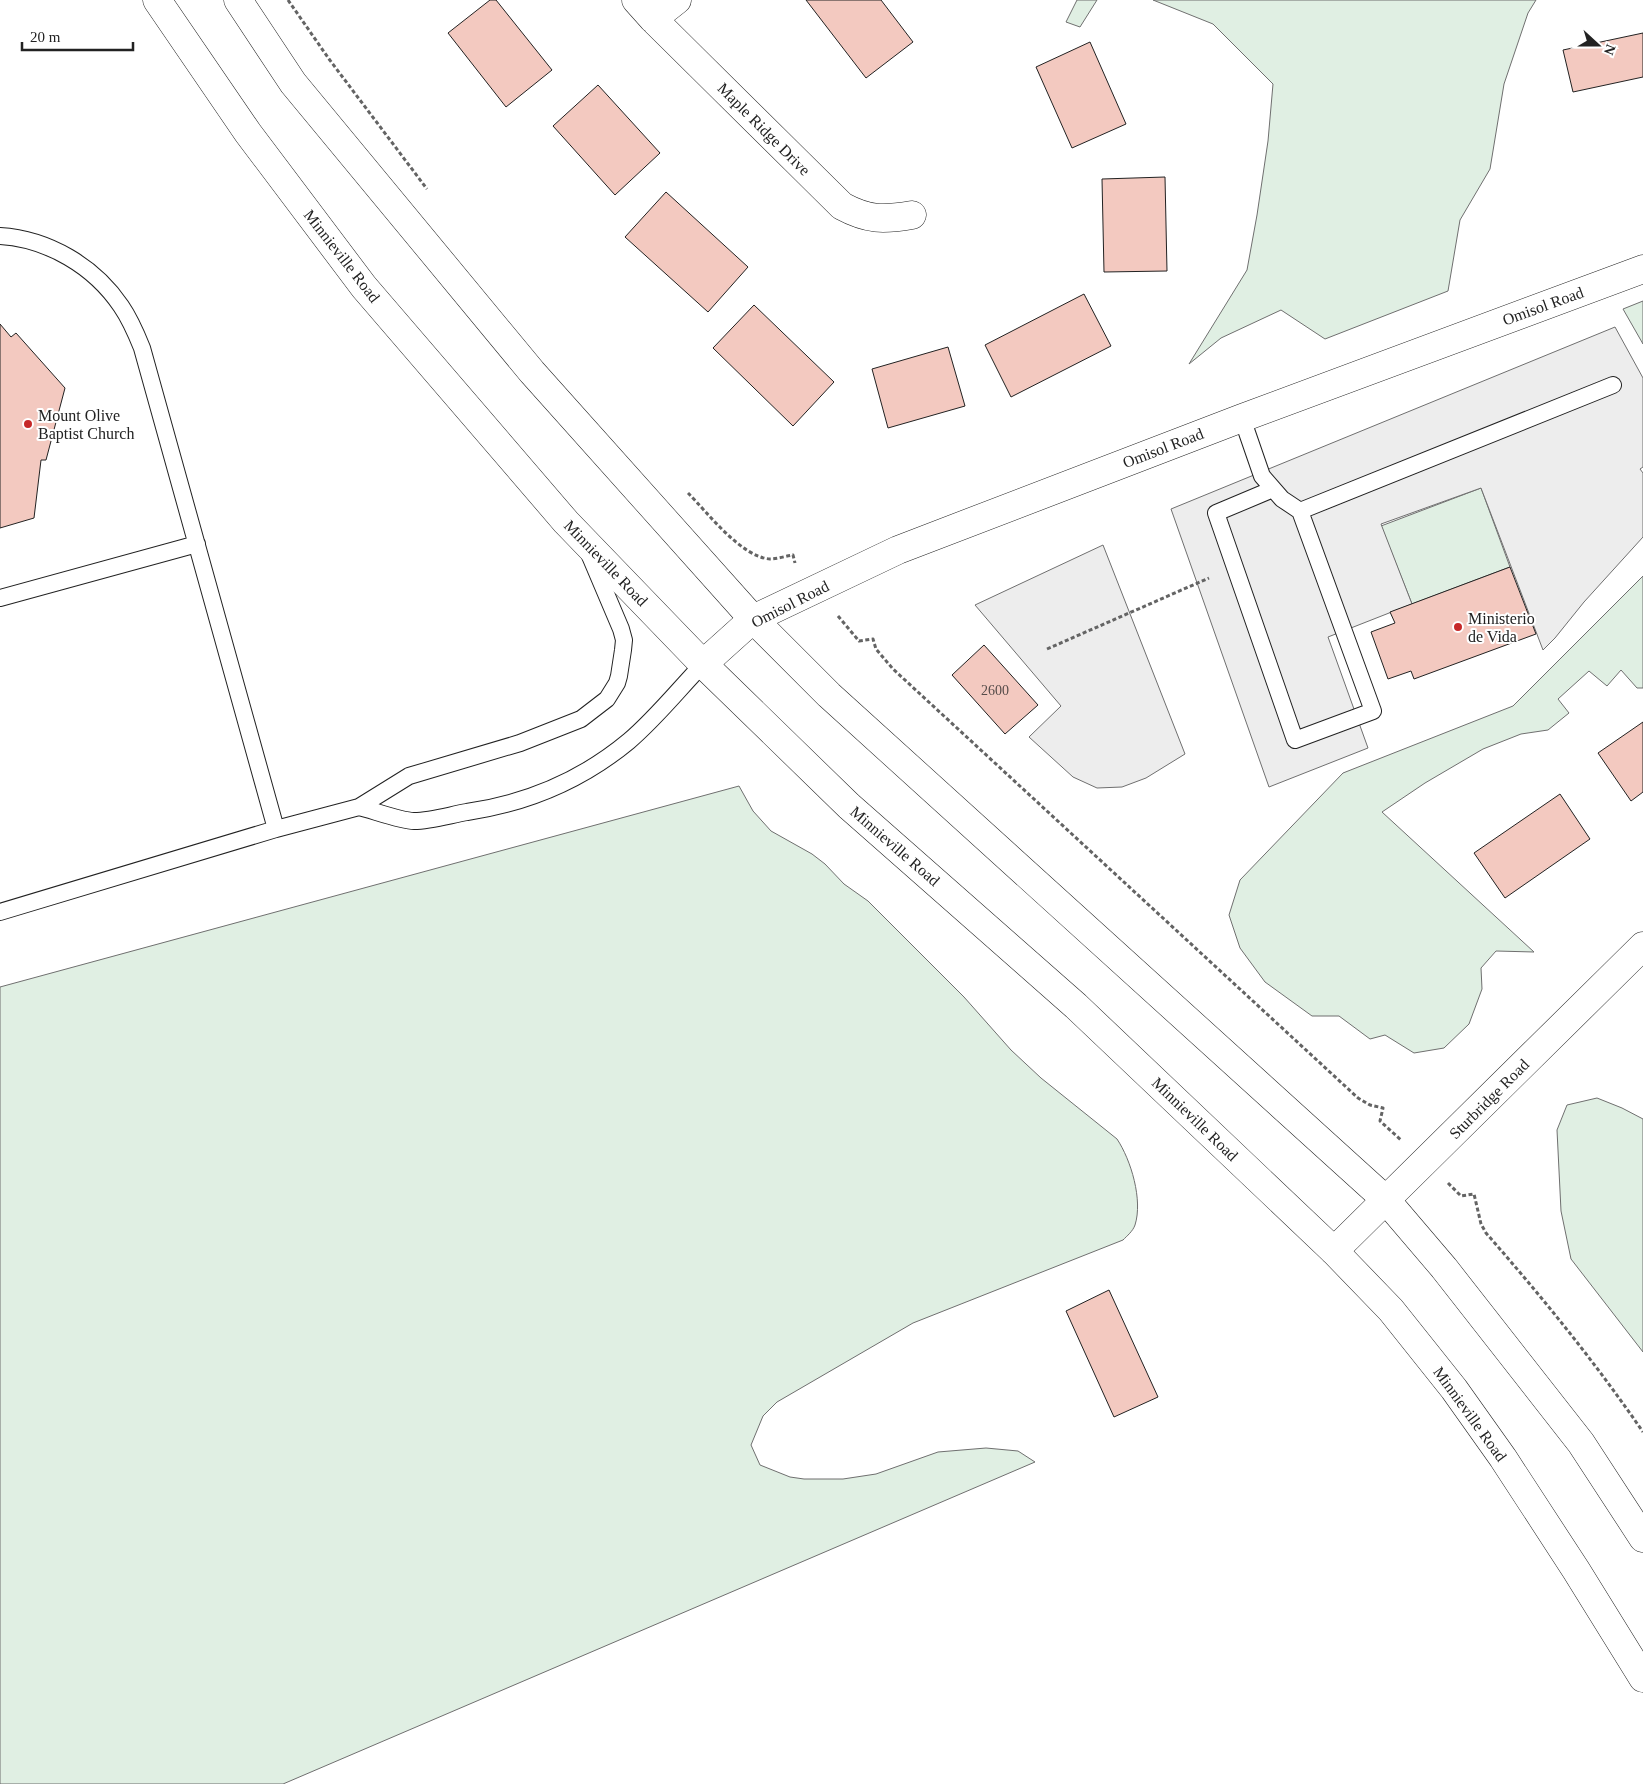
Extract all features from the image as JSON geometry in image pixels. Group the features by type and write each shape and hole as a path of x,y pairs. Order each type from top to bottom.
{"main road":[{"name":"Minnieville Road","path":"157,0 248,133 364,287 566,522 703,664 849,806 1076,1006 1334,1251 1391,1310 1454,1389 1503,1458 1643,1678"},
{"path":"238,0 292,83 520,356 753,620 829,695 1386,1200 1444,1268 1581,1443 1643,1538"},
{"path":"644,10 677,0"},
{"name":"Maple Ridge Drive","path":"644,10 842,206 859,215 887,219 912,215"},
{"name":"Omisol Road","path":"703,664 753,620 898,550 1242,418 1643,269"},
{"name":"Sturbridge Road","path":"1334,1251 1643,946"}],"lane":[{"path":"0,236 34,242 55,249 91,273 120,304 131,322 142,348 276,829"},
{"path":"1300,510 1613,385"},
{"path":"1242,418 1262,476 1282,499 1300,510 1373,711 1295,740 1216,513 1273,489"},
{"path":"0,912 276,829 358,807 408,776 487,754 542,735 580,719 608,699 619,676 624,640 618,620 584,539"},
{"path":"0,598 197,544"},
{"path":"358,807 413,821 479,811 510,804 562,785 595,766 630,740 703,664"}],"path":[{"path":"288,0 334,67 432,196"},
{"path":"682,487 744,549 758,556 771,559 793,555 797,569"},
{"path":"1047,649 1235,567"},
{"path":"859,641 874,639 876,648 893,669 1343,1084 1363,1102 1383,1108 1380,1121"},
{"path":"1461,1196 1474,1194 1481,1224 1486,1233 1538,1292 1572,1335 1643,1432"}],"green space":[{"path":"1077,0 1097,0 1080,27 1066,22"},
{"path":"1153,0 1536,0 1528,13 1504,84 1490,169 1460,220 1448,291 1325,339 1281,310 1221,338 1189,364 1247,270 1268,141 1273,84 1213,24"},
{"path":"1643,301 1643,344 1623,309"},
{"path":"1481,488 1510,567 1412,604 1381,526"},
{"path":"1643,576 1643,688 1637,688 1621,670 1607,686 1589,671 1558,699 1569,713 1548,730 1521,734 1483,749 1425,783 1382,812 1534,952 1496,951 1481,968 1482,989 1469,1024 1444,1048 1414,1053 1385,1035 1370,1039 1339,1016 1312,1016 1265,982 1240,948 1229,915 1240,880 1343,773 1513,706"},
{"path":"739,786 753,811 771,831 812,854 825,864 844,884 868,901 964,997 1011,1050 1041,1078 1117,1139 1131,1169 1138,1204 1135,1225 1123,1240 913,1323 777,1402 763,1416 751,1445 760,1465 790,1477 804,1479 843,1479 876,1474 938,1452 986,1448 1018,1451 1035,1462 283,1784 0,1784 0,987"},
{"path":"1597,1098 1643,1119 1643,1352 1571,1259 1561,1211 1557,1130 1567,1105"}],"shaded area":[{"path":"1615,327 1643,378 1643,467 1640,469 1643,473 1643,537 1543,650 1481,488 1381,524 1412,604 1328,637 1368,748 1269,787 1171,509"},
{"path":"1103,545 1185,754 1146,778 1122,787 1097,788 1073,777 1029,737 1061,706 975,605"}],"building":[{"path":"490,0 496,0 552,70 506,107 448,33"},
{"path":"806,0 881,0 913,42 866,78"},
{"path":"1643,33 1643,77 1573,92 1563,50"},
{"path":"1090,42 1126,124 1072,148 1036,67"},
{"path":"598,85 660,153 615,195 553,126"},
{"path":"1165,177 1167,271 1104,272 1102,179"},
{"path":"666,192 748,267 708,312 625,237"},
{"path":"1084,294 1111,346 1011,397 985,345"},
{"path":"754,305 834,382 793,426 713,348"},
{"name":"Mount Olive Baptist Church","path":"0,324 11,337 16,333 65,388 46,460 41,460 34,518 0,528"},
{"path":"948,347 965,406 888,428 872,369"},
{"name":"Ministerio de Vida","path":"1510,567 1536,634 1414,679 1411,671 1388,679 1371,632 1395,623 1390,612"},
{"path":"984,645 1038,705 1005,734 952,675"},
{"path":"1643,722 1643,792 1631,801 1598,753"},
{"path":"1560,794 1590,839 1505,898 1474,853"},
{"path":"1109,1290 1158,1397 1114,1417 1066,1311"}],"place":[{"name":"Mount Olive Baptist Church","path":"28,424"},
{"name":"Ministerio de Vida","path":"1458,627"}]}
